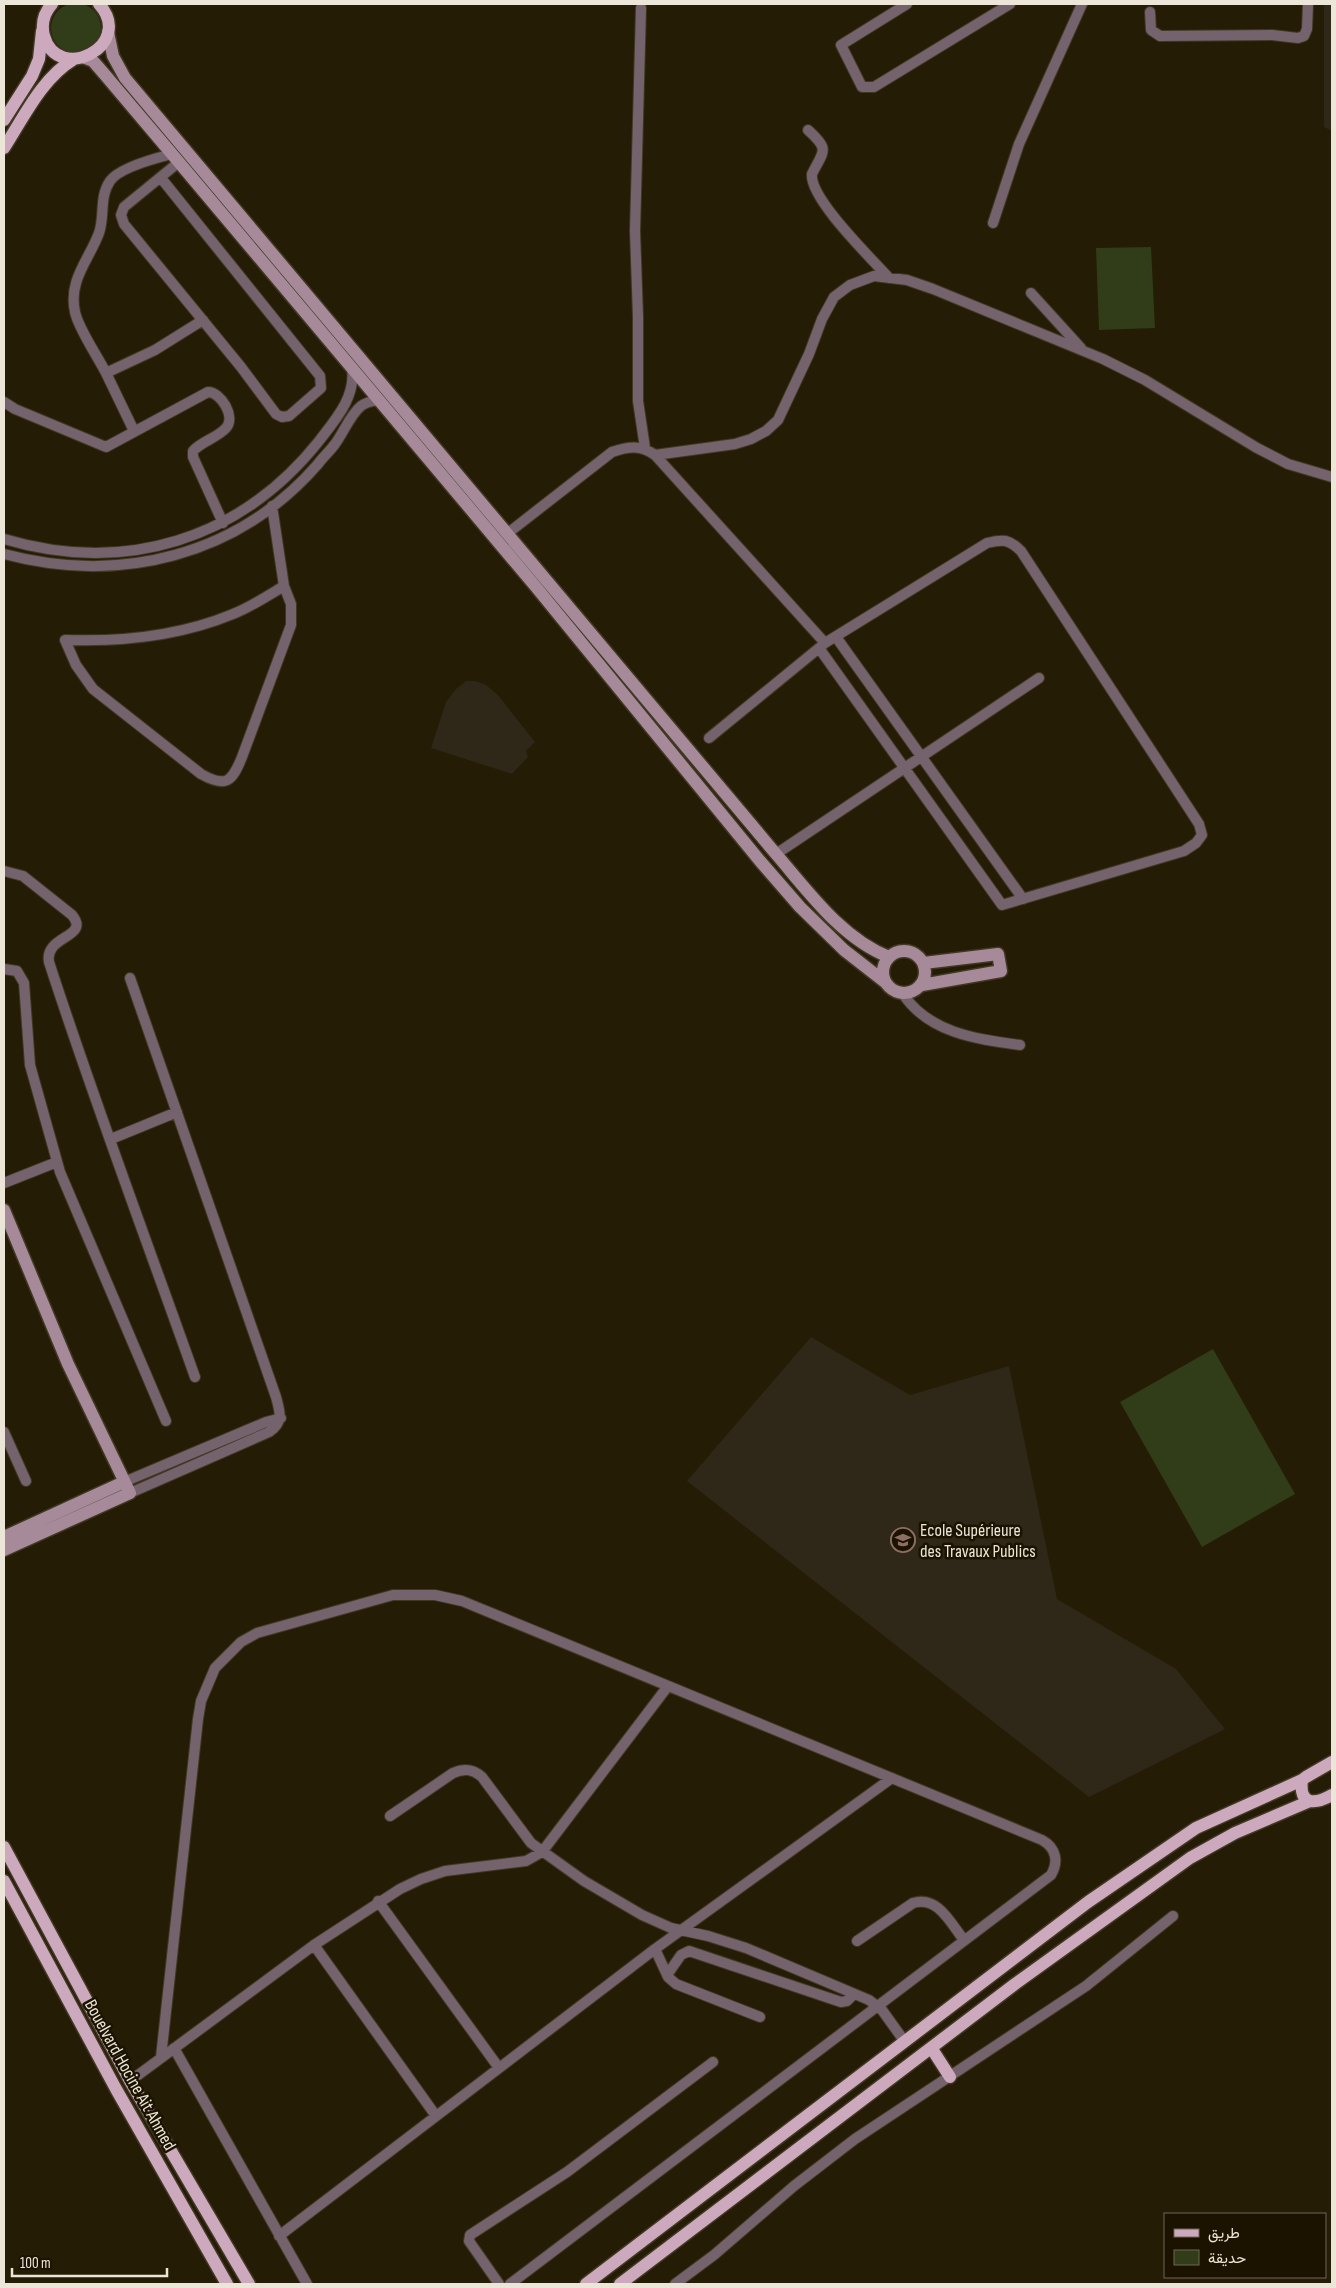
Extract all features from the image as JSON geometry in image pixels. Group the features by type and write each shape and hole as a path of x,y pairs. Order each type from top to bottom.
{"main road":[{"path":"38,4 46,40 52,50 62,57 80,58"},
{"path":"4,120 32,76 39,59 43,23 52,4"},
{"path":"99,4 107,17"},
{"path":"4,148 50,78 60,68 100,48 108,32 107,17 110,4"},
{"path":"586,2284 1088,1902 1179,1838 1244,1805 1302,1780 1332,1762"},
{"path":"1302,1780 1303,1794 1310,1801"},
{"path":"620,2284 932,2049 1015,1984 1190,1858 1234,1833 1310,1801 1319,1802 1332,1795"},
{"path":"4,1847 130,2081 249,2284"},
{"name":"Bouelvard Hocine Ait Ahmed","path":"4,1882 116,2090 227,2284"},
{"path":"932,2049 950,2077"}],"street":[{"path":"907,4 841,46 862,87 874,87 1010,4"},
{"path":"993,223 1019,144 1082,4"},
{"path":"1150,12 1151,30 1160,36 1272,35 1298,38 1304,36 1307,29 1308,4"},
{"path":"641,8 635,231 638,401 645,448"},
{"path":"108,32 113,56 125,78 776,854 861,944 889,957"},
{"path":"80,58 93,62 176,158 536,587 760,861 800,907 844,950 896,992 910,993 922,985 1001,971 998,954 924,963"},
{"path":"808,130 822,144 824,149 824,154 812,174 815,190 837,219 889,278"},
{"path":"161,178 320,376 321,388 288,416 282,418 276,414 203,320 124,224 121,215 124,207 161,178 176,158"},
{"path":"134,431 75,313 76,281 81,266 98,234 102,218 102,197 110,180 145,162 176,158"},
{"path":"656,455 735,444 751,440 766,431 778,420 809,354 822,319 834,297 850,285 874,276 907,280 933,289 1083,351 1145,380 1257,448 1288,464 1332,477"},
{"path":"1032,293 1083,351"},
{"path":"106,373 155,350 203,320"},
{"path":"4,539 57,550 130,550 166,545 223,523 262,497 287,476 310,452 332,424 351,394 352,368"},
{"path":"4,402 15,409 106,447 208,392 218,394 229,416 229,422 225,428 192,451 223,523"},
{"path":"4,554 32,561 84,566 160,560 194,551 223,539 252,522 272,506 313,469 335,444 361,406 379,400"},
{"path":"508,533 612,452 633,446 645,448 656,455 822,646 1002,905 1184,851 1196,843 1202,835 1200,824 1020,551 1011,542 1002,539 987,543 836,636 822,646 709,738"},
{"path":"272,506 284,586 291,604 291,625 235,775 218,782 201,774 107,702 84,678 64,640 127,640 163,634 227,616 284,586"},
{"path":"836,636 1023,899"},
{"path":"776,854 1039,678"},
{"path":"4,871 23,876 66,910 76,921 75,931 55,943 50,950 48,958 77,1048 195,1377"},
{"path":"885,982 883,969 889,957 895,953 908,951 920,958 924,963 926,970 922,985"},
{"path":"4,969 17,971 24,983 30,1065 57,1162 119,1316 166,1421"},
{"path":"4,1550 127,1487 266,1422 281,1418 276,1397 130,978"},
{"path":"903,994 912,1007 948,1030 982,1040 1020,1045"},
{"path":"111,1139 176,1112"},
{"path":"4,1183 57,1162"},
{"path":"4,1210 68,1364 127,1487"},
{"path":"5,1436 26,1481"},
{"path":"4,1538 127,1487"},
{"path":"161,2057 201,1701 215,1668 241,1642 257,1633 393,1595 435,1595 462,1601 1048,1843 1055,1855 1054,1868 1051,1874 510,2284"},
{"path":"130,2081 314,1945 378,1901 432,1875 458,1869 526,1861 542,1852 668,1686"},
{"path":"390,1816 453,1773 468,1770 482,1777 525,1838 542,1852 584,1880 642,1915 681,1930 746,1948 878,2006 905,2042"},
{"path":"279,2236 655,1949 892,1778"},
{"path":"378,1901 499,2068"},
{"path":"856,1941 913,1903 924,1901 938,1907 964,1940"},
{"path":"675,2284 714,2255 794,2186 855,2139 1086,1986 1173,1916"},
{"path":"314,1945 436,2116"},
{"path":"655,1949 667,1975 672,1981 680,1986 760,2017"},
{"path":"667,1975 681,1955 689,1952 841,2002 847,2001 854,1994"},
{"path":"174,2048 307,2284"},
{"path":"498,2284 469,2241 470,2235 567,2172 713,2062"}],"shaded area":[{"path":"1324,4 1332,4 1332,131 1324,127"},
{"path":"466,681 475,681 486,685 498,695 535,742 526,751 528,757 512,774 431,748 446,702 456,689"},
{"name":"Ecole Supérieure des Travaux Publics","path":"811,1337 910,1395 1009,1366 1057,1599 1176,1669 1225,1729 1089,1797 687,1481"}],"green space":[{"path":"71,3 81,3 94,10 101,23 101,33 94,46 81,53 71,53 62,49 55,42 51,33 51,23 55,14 62,7"},
{"path":"1151,247 1155,328 1099,330 1096,248"},
{"path":"1213,1349 1295,1494 1202,1547 1120,1402"}],"place":[{"name":"Ecole Supérieure des Travaux Publics","path":"903,1540"}]}
